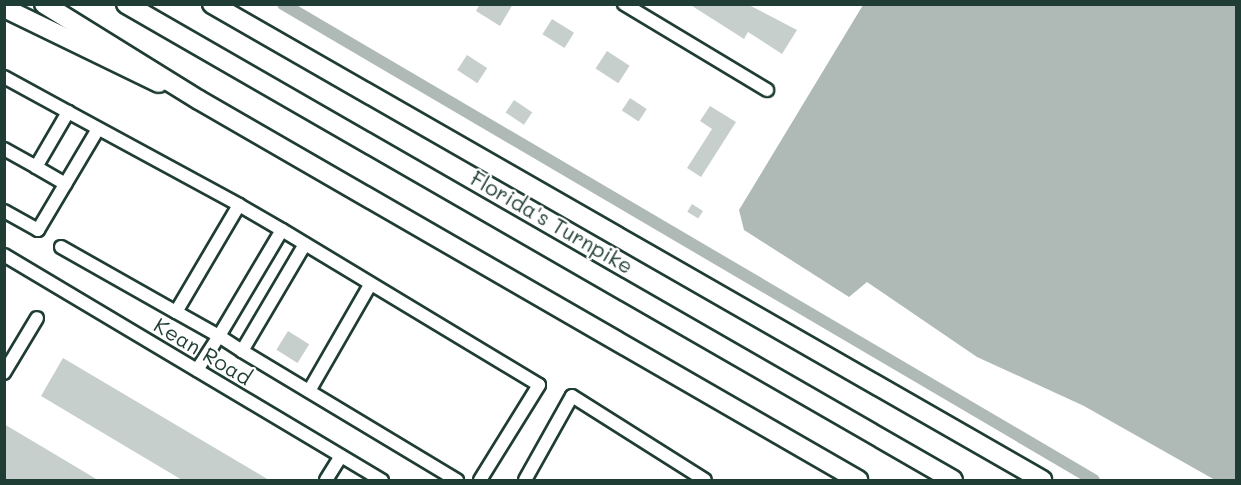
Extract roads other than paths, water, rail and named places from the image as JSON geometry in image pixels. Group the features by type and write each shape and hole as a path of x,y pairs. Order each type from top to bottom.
{"highway":[{"path":"44,4 199,100 858,480"},
{"name":"Florida's Turnpike","path":"126,4 953,480"},
{"path":"212,4 1042,480"},
{"path":"4,8 124,69 199,100"}],"street":[{"path":"624,4 767,90"},
{"path":"6,82 68,112 239,205 539,385 480,480"},
{"path":"36,167 68,112"},
{"path":"4,211 38,231 98,129"},
{"path":"4,149 66,184"},
{"path":"176,312 239,205"},
{"path":"197,370 282,230"},
{"path":"242,351 305,244"},
{"path":"61,247 219,336 458,480"},
{"name":"Kean Road","path":"4,255 382,480"},
{"path":"309,390 370,285"},
{"path":"4,373 37,318"},
{"path":"525,480 572,396 705,480"},
{"path":"326,480 341,456"}],"waterway":[{"path":"283,4 1094,480"}]}
